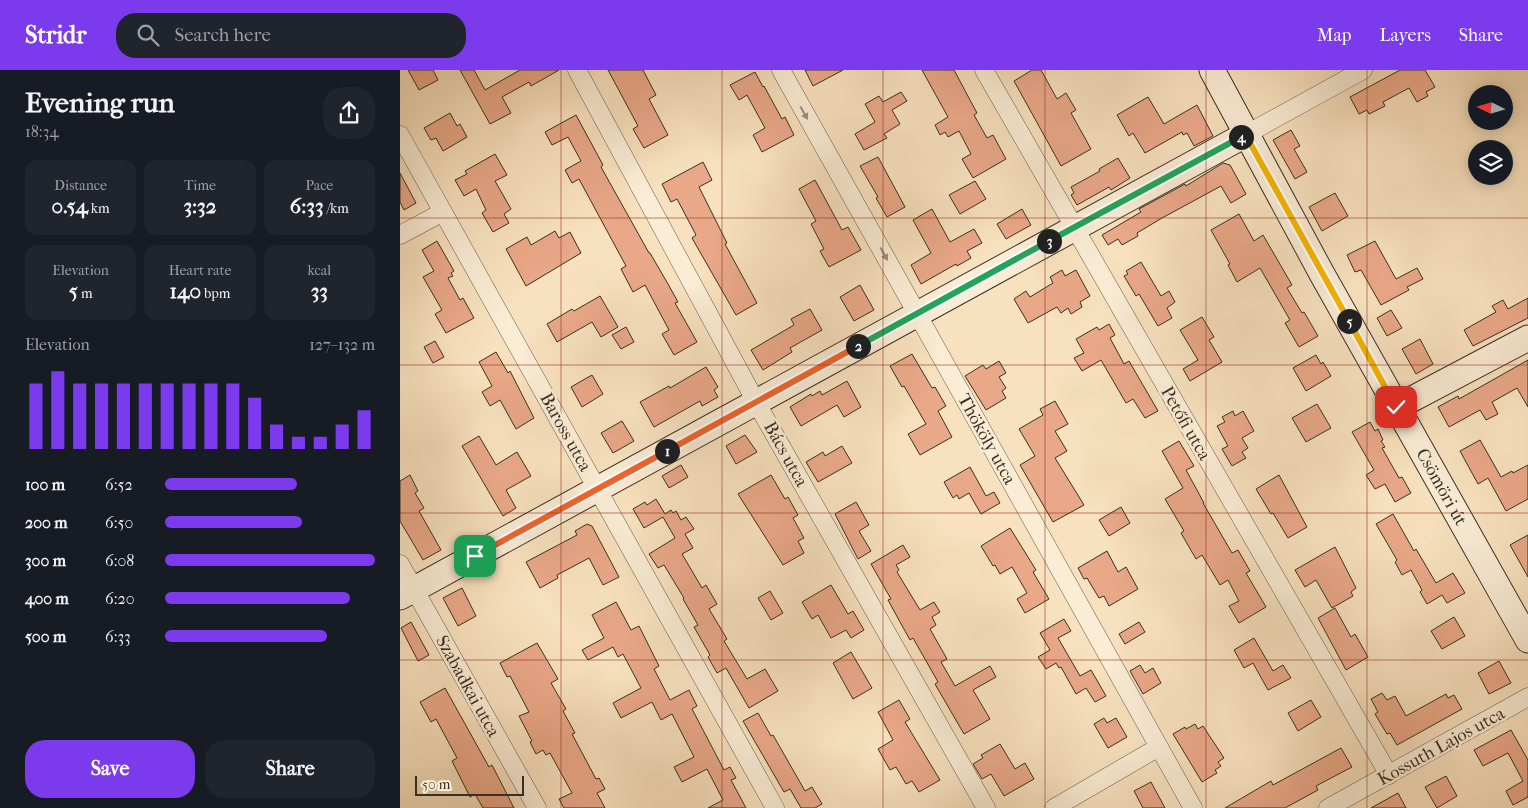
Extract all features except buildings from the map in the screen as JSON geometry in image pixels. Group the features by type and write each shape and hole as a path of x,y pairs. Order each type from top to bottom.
{"street":[{"name":"Bács utca","path":"577,70 756,402 986,808"},
{"name":"Thököly utca","path":"780,70 1193,808"},
{"name":"Petőfi utca","path":"984,70 1389,775"},
{"name":"Csömöri út","path":"1212,70 1245,134 1396,407 1528,640"},
{"path":"407,593 1073,227 1364,70"},
{"name":"Baross utca","path":"400,134 775,808"},
{"path":"400,235 443,212"},
{"path":"1396,407 1528,338"},
{"name":"Szabadkai utca","path":"400,564 407,593 537,808"},
{"name":"Kossuth Lajos utca","path":"1328,808 1528,698"},
{"path":"1054,808 1159,747"}],"route":[{"path":"475,556 1245,134 1396,407"}]}
